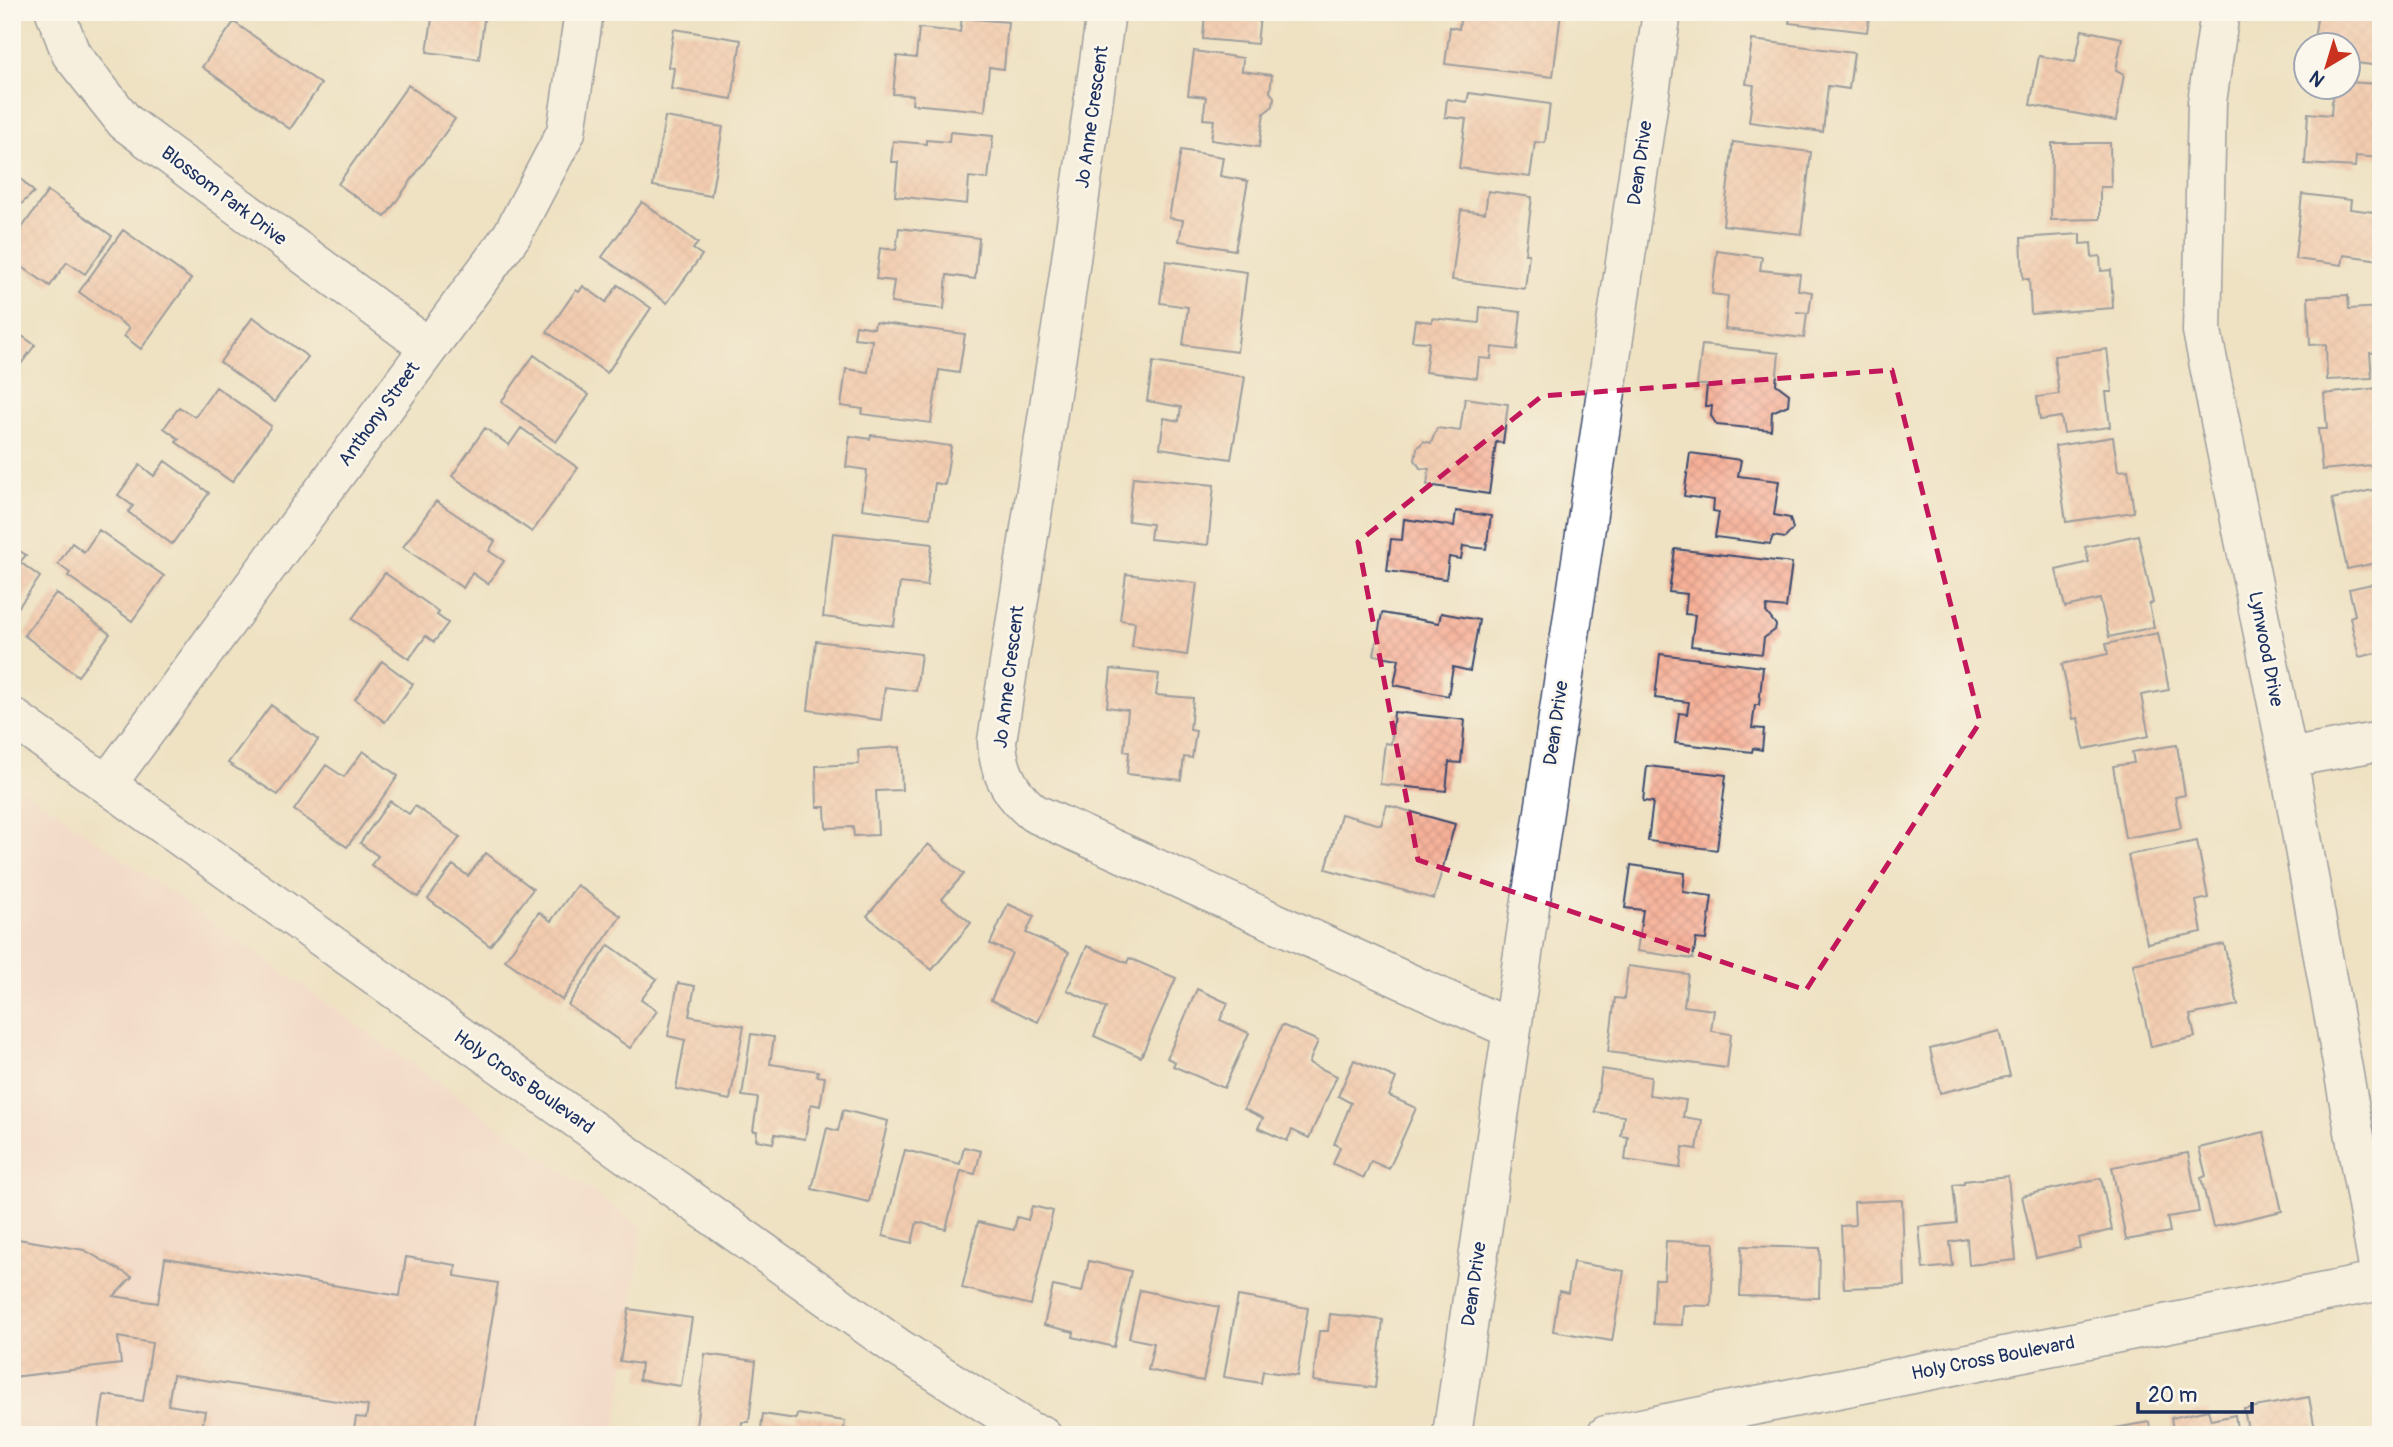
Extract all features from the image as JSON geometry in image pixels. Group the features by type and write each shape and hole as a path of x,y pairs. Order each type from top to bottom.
{"street":[{"name":"Blossom Park Drive","path":"55,12 71,54 125,122 428,348"},
{"name":"Anthony Street","path":"107,784 512,235 566,132 584,12"},
{"name":"Jo Anne Crescent","path":"1106,12 1063,316 997,741 1004,777 1014,794 1034,813 1511,1029"},
{"name":"Dean Drive","path":"1452,1435 1662,12"},
{"name":"Lynwood Drive","path":"2220,12 2207,102 2202,331 2288,758 2381,1282"},
{"name":"Holy Cross Boulevard","path":"12,717 897,1347 1031,1432 1042,1435"},
{"path":"2288,758 2381,741"},
{"name":"Holy Cross Boulevard","path":"1606,1435 2381,1282"}],"highlighted area":[{"path":"1892,370 1980,722 1806,990 1418,860 1358,542 1542,396"}],"shaded area":[{"path":"12,780 642,1227 616,1435 12,1435"}],"building":[{"path":"433,12 485,12 479,59 427,52"},
{"path":"1205,12 1266,12 1260,16 1257,44 1203,39"},
{"path":"1461,12 1561,12 1553,77 1445,64 1450,27 1459,29"},
{"path":"1791,12 1870,12 1867,32 1789,23"},
{"path":"2318,12 2381,12 2381,66 2362,64 2362,32 2315,32"},
{"path":"962,18 1008,22 1004,69 989,67 985,111 912,104 913,95 893,94 897,56 916,58 919,28 960,32"},
{"path":"234,22 321,84 290,129 202,67"},
{"path":"674,29 741,40 732,99 671,89 674,68 668,67"},
{"path":"2082,30 2122,38 2116,70 2124,74 2116,121 2030,105 2039,56 2075,62"},
{"path":"1752,40 1854,53 1849,89 1828,86 1823,132 1749,122 1754,85 1746,84"},
{"path":"1194,51 1243,58 1242,71 1272,75 1270,92 1274,97 1273,106 1264,113 1259,147 1211,140 1214,120 1203,119 1206,97 1188,95"},
{"path":"2362,83 2378,84 2381,158 2356,156 2355,167 2305,164 2308,113 2331,115 2332,102 2362,102"},
{"path":"408,85 455,119 385,217 338,184"},
{"path":"1469,93 1550,104 1545,143 1535,142 1530,177 1459,168 1466,119 1445,117 1447,99 1467,102"},
{"path":"665,117 723,127 711,196 653,186"},
{"path":"950,132 993,136 988,179 969,177 967,204 895,196 898,162 891,162 893,141 926,144 926,140 949,142"},
{"path":"1733,142 1811,152 1801,234 1723,225"},
{"path":"2052,143 2110,143 2111,187 2100,187 2100,219 2051,220"},
{"path":"1181,150 1223,157 1220,176 1248,181 1235,250 1179,241 1183,220 1169,218"},
{"path":"12,170 34,192 12,213"},
{"path":"48,191 112,236 85,274 67,262 50,286 12,260 12,242"},
{"path":"1488,191 1532,197 1525,254 1529,254 1525,289 1452,280 1461,210 1485,213"},
{"path":"2302,194 2351,200 2350,209 2381,213 2381,260 2344,255 2342,265 2295,259"},
{"path":"642,202 698,243 693,249 702,255 667,303 602,257"},
{"path":"899,228 979,238 975,279 947,275 944,309 891,303 894,281 876,279 880,248 896,250"},
{"path":"123,230 191,279 141,349 124,336 129,328 79,292"},
{"path":"2080,234 2080,244 2091,243 2092,257 2100,256 2101,271 2111,270 2113,308 2031,314 2029,279 2023,279 2021,238"},
{"path":"1717,251 1762,257 1760,270 1800,274 1798,290 1812,292 1809,313 1796,312 1807,313 1804,338 1725,329 1728,296 1712,294"},
{"path":"1166,261 1247,272 1237,352 1183,345 1188,307 1160,303"},
{"path":"618,285 651,308 607,373 547,332 576,290 579,292 583,286 606,302"},
{"path":"2348,295 2349,309 2381,307 2381,352 2370,353 2372,378 2327,380 2326,344 2310,345 2308,297"},
{"path":"1480,307 1521,312 1517,350 1492,347 1491,359 1479,358 1477,378 1425,372 1429,342 1412,341 1415,320 1432,322 1432,318 1479,323"},
{"path":"253,317 308,357 274,402 220,362"},
{"path":"875,322 965,334 959,373 939,370 931,423 862,414 863,409 841,406 846,369 868,372 872,340 854,338 856,325 874,328"},
{"path":"12,329 35,345 12,376"},
{"path":"1702,345 1779,353 1776,384 1789,394 1788,405 1772,412 1771,430 1717,425 1711,416 1712,406 1705,406 1707,385 1697,385"},
{"path":"2107,349 2112,392 2106,392 2110,427 2064,433 2061,417 2040,420 2037,397 2059,394 2054,356"},
{"path":"534,355 589,395 556,442 501,402"},
{"path":"1153,362 1245,377 1231,459 1160,448 1164,418 1179,421 1181,407 1147,401"},
{"path":"216,387 271,426 232,482 176,442 179,439 164,428 179,407 195,417"},
{"path":"2378,388 2381,464 2322,470 2318,429 2327,429 2324,394"},
{"path":"1465,398 1508,404 1503,443 1496,442 1489,494 1427,485 1429,469 1420,468 1415,460 1417,448 1424,441 1431,443 1437,428 1460,431"},
{"path":"485,428 509,445 521,428 578,468 532,532 452,476"},
{"path":"871,435 951,446 945,485 935,483 930,518 862,509 867,470 846,467 850,436 870,439"},
{"path":"2113,437 2118,471 2128,470 2134,512 2066,522 2055,446"},
{"path":"1690,453 1741,460 1738,476 1779,481 1774,515 1790,518 1793,529 1785,538 1773,536 1770,544 1715,537 1719,512 1713,511 1714,500 1684,496"},
{"path":"165,461 209,493 172,544 128,512 133,506 118,495 140,465 154,476"},
{"path":"1133,477 1214,485 1208,545 1150,539 1152,524 1128,521"},
{"path":"2381,488 2381,562 2347,569 2332,499"},
{"path":"436,501 495,541 489,551 504,561 488,584 472,573 463,588 403,547"},
{"path":"1456,511 1491,516 1486,549 1463,546 1461,559 1449,557 1446,579 1387,571 1391,539 1402,540 1404,519 1454,526"},
{"path":"99,530 164,576 132,621 68,576 70,573 58,564 72,543 84,552"},
{"path":"833,533 932,544 927,586 900,583 894,626 823,617"},
{"path":"2138,535 2153,603 2149,604 2154,627 2109,637 2100,599 2065,607 2056,570 2089,562 2085,547"},
{"path":"12,546 26,555 20,562 40,577 17,609 12,605"},
{"path":"1675,549 1792,563 1786,608 1767,606 1766,612 1776,625 1775,630 1764,638 1762,654 1691,646 1695,615 1685,614 1687,594 1669,592"},
{"path":"385,573 439,612 437,615 448,623 434,642 426,636 409,659 352,619"},
{"path":"1126,574 1197,583 1187,655 1132,647 1135,622 1120,620"},
{"path":"2381,582 2381,652 2359,657 2350,617 2355,615 2349,589"},
{"path":"56,593 110,634 78,676 24,635"},
{"path":"1382,613 1439,623 1441,613 1479,620 1470,671 1453,667 1448,696 1394,685 1399,659 1374,655"},
{"path":"2158,633 2169,690 2141,695 2149,736 2084,749 2078,718 2073,719 2062,664 2108,654 2106,644"},
{"path":"816,641 921,654 916,691 885,687 881,720 808,710"},
{"path":"1660,654 1763,667 1759,705 1755,705 1752,728 1764,729 1762,750 1753,748 1752,752 1675,743 1679,713 1687,714 1689,702 1655,698"},
{"path":"382,661 413,684 385,722 355,699"},
{"path":"1111,669 1159,674 1156,695 1193,698 1190,730 1196,731 1192,758 1184,757 1181,780 1127,774 1129,752 1124,751 1128,710 1107,707"},
{"path":"271,705 318,740 278,795 228,763"},
{"path":"1394,712 1465,720 1461,763 1449,762 1446,791 1380,784 1385,743 1391,744"},
{"path":"2177,745 2185,795 2175,797 2181,828 2125,838 2113,766 2134,763 2132,752"},
{"path":"900,747 902,790 876,791 878,835 854,836 853,827 826,828 825,807 817,807 816,766 859,764 858,750"},
{"path":"363,751 398,776 347,847 294,810 326,765 344,777"},
{"path":"1647,766 1726,775 1717,850 1648,841 1653,802 1643,801"},
{"path":"390,801 409,814 415,806 460,837 418,897 371,865 378,856 360,843"},
{"path":"1387,805 1455,824 1434,899 1326,869 1341,814 1381,825"},
{"path":"2197,841 2208,898 2196,901 2202,932 2147,943 2128,855"},
{"path":"928,844 964,874 942,899 971,923 932,970 867,916"},
{"path":"486,853 533,889 490,946 428,899 453,865 468,876"},
{"path":"1631,865 1685,873 1683,892 1712,896 1706,940 1696,939 1693,959 1637,951 1643,910 1625,908"},
{"path":"577,885 621,916 562,1000 505,960 539,912 551,921"},
{"path":"1008,904 1034,916 1026,933 1069,952 1038,1022 991,1000 1012,953 990,944"},
{"path":"2224,944 2238,1005 2190,1015 2195,1037 2151,1047 2133,964"},
{"path":"609,945 657,979 641,1000 657,1011 630,1048 568,1005"},
{"path":"1087,946 1127,963 1129,958 1176,978 1141,1057 1094,1036 1106,1008 1067,990"},
{"path":"1628,966 1688,974 1684,1006 1714,1010 1711,1031 1731,1034 1727,1068 1608,1052 1615,998 1624,999"},
{"path":"678,983 695,986 689,1016 744,1026 730,1100 676,1089 685,1040 668,1036"},
{"path":"1197,989 1228,1003 1220,1020 1249,1033 1224,1088 1173,1066 1175,1062 1167,1058"},
{"path":"1282,1025 1318,1041 1309,1063 1337,1076 1309,1138 1292,1130 1287,1141 1258,1128 1263,1118 1244,1109"},
{"path":"1999,1031 2010,1076 1940,1093 1930,1049"},
{"path":"751,1034 774,1037 770,1064 818,1071 817,1076 825,1077 820,1106 811,1104 805,1139 775,1134 773,1143 756,1140 757,1131 753,1131 758,1098 742,1096"},
{"path":"1354,1060 1396,1078 1389,1096 1416,1108 1389,1169 1371,1161 1364,1178 1333,1164 1340,1147 1334,1144 1351,1103 1338,1096"},
{"path":"1602,1069 1651,1077 1649,1095 1686,1100 1683,1117 1702,1120 1697,1149 1683,1147 1680,1168 1625,1160 1628,1137 1621,1136 1624,1116 1595,1112"},
{"path":"843,1110 888,1121 869,1202 812,1189 827,1128 838,1131"},
{"path":"2264,1132 2282,1211 2213,1227 2201,1178 2206,1176 2199,1148"},
{"path":"964,1147 981,1151 975,1174 961,1171 946,1229 917,1222 912,1243 883,1236 905,1150 960,1164"},
{"path":"2188,1153 2199,1212 2167,1217 2170,1232 2126,1240 2112,1167"},
{"path":"2008,1176 2016,1260 1969,1265 1967,1239 1950,1242 1953,1266 1923,1269 1919,1227 1957,1223 1953,1185 1964,1184 1964,1181"},
{"path":"2101,1178 2112,1230 2078,1238 2080,1248 2036,1258 2022,1196"},
{"path":"1902,1200 1905,1286 1844,1288 1841,1226 1855,1225 1854,1202"},
{"path":"1032,1206 1053,1211 1031,1305 962,1288 978,1222 1014,1230 1017,1217 1028,1220"},
{"path":"12,1238 84,1250 132,1277 114,1296 158,1303 165,1258 400,1296 406,1257 456,1265 455,1276 498,1283 473,1435 353,1435 356,1417 366,1418 368,1406 173,1375 168,1405 205,1411 201,1435 98,1435 104,1395 143,1401 152,1343 118,1337 121,1364 12,1377"},
{"path":"1666,1241 1714,1243 1711,1306 1683,1305 1682,1325 1653,1324 1655,1279 1664,1279"},
{"path":"1742,1246 1820,1248 1819,1298 1740,1296"},
{"path":"1089,1261 1131,1271 1114,1347 1073,1337 1074,1332 1044,1325 1053,1286 1082,1292"},
{"path":"1573,1262 1624,1271 1612,1341 1553,1331 1559,1291 1568,1293"},
{"path":"1140,1290 1219,1307 1203,1381 1148,1370 1154,1343 1129,1338"},
{"path":"1238,1296 1308,1308 1297,1376 1263,1371 1261,1383 1224,1377"},
{"path":"629,1309 692,1318 681,1386 639,1380 641,1364 620,1361"},
{"path":"1330,1314 1383,1320 1375,1388 1313,1381 1319,1331 1328,1331"},
{"path":"705,1354 756,1361 749,1422 742,1422 740,1435 695,1435"},
{"path":"2309,1397 2316,1435 2249,1435 2244,1409"},
{"path":"2208,1410 2211,1420 2235,1415 2238,1435 2174,1435 2171,1418"},
{"path":"763,1414 796,1419 797,1414 845,1421 843,1435 760,1435"},
{"path":"2149,1422 2151,1435 2087,1435 2087,1433"}]}
